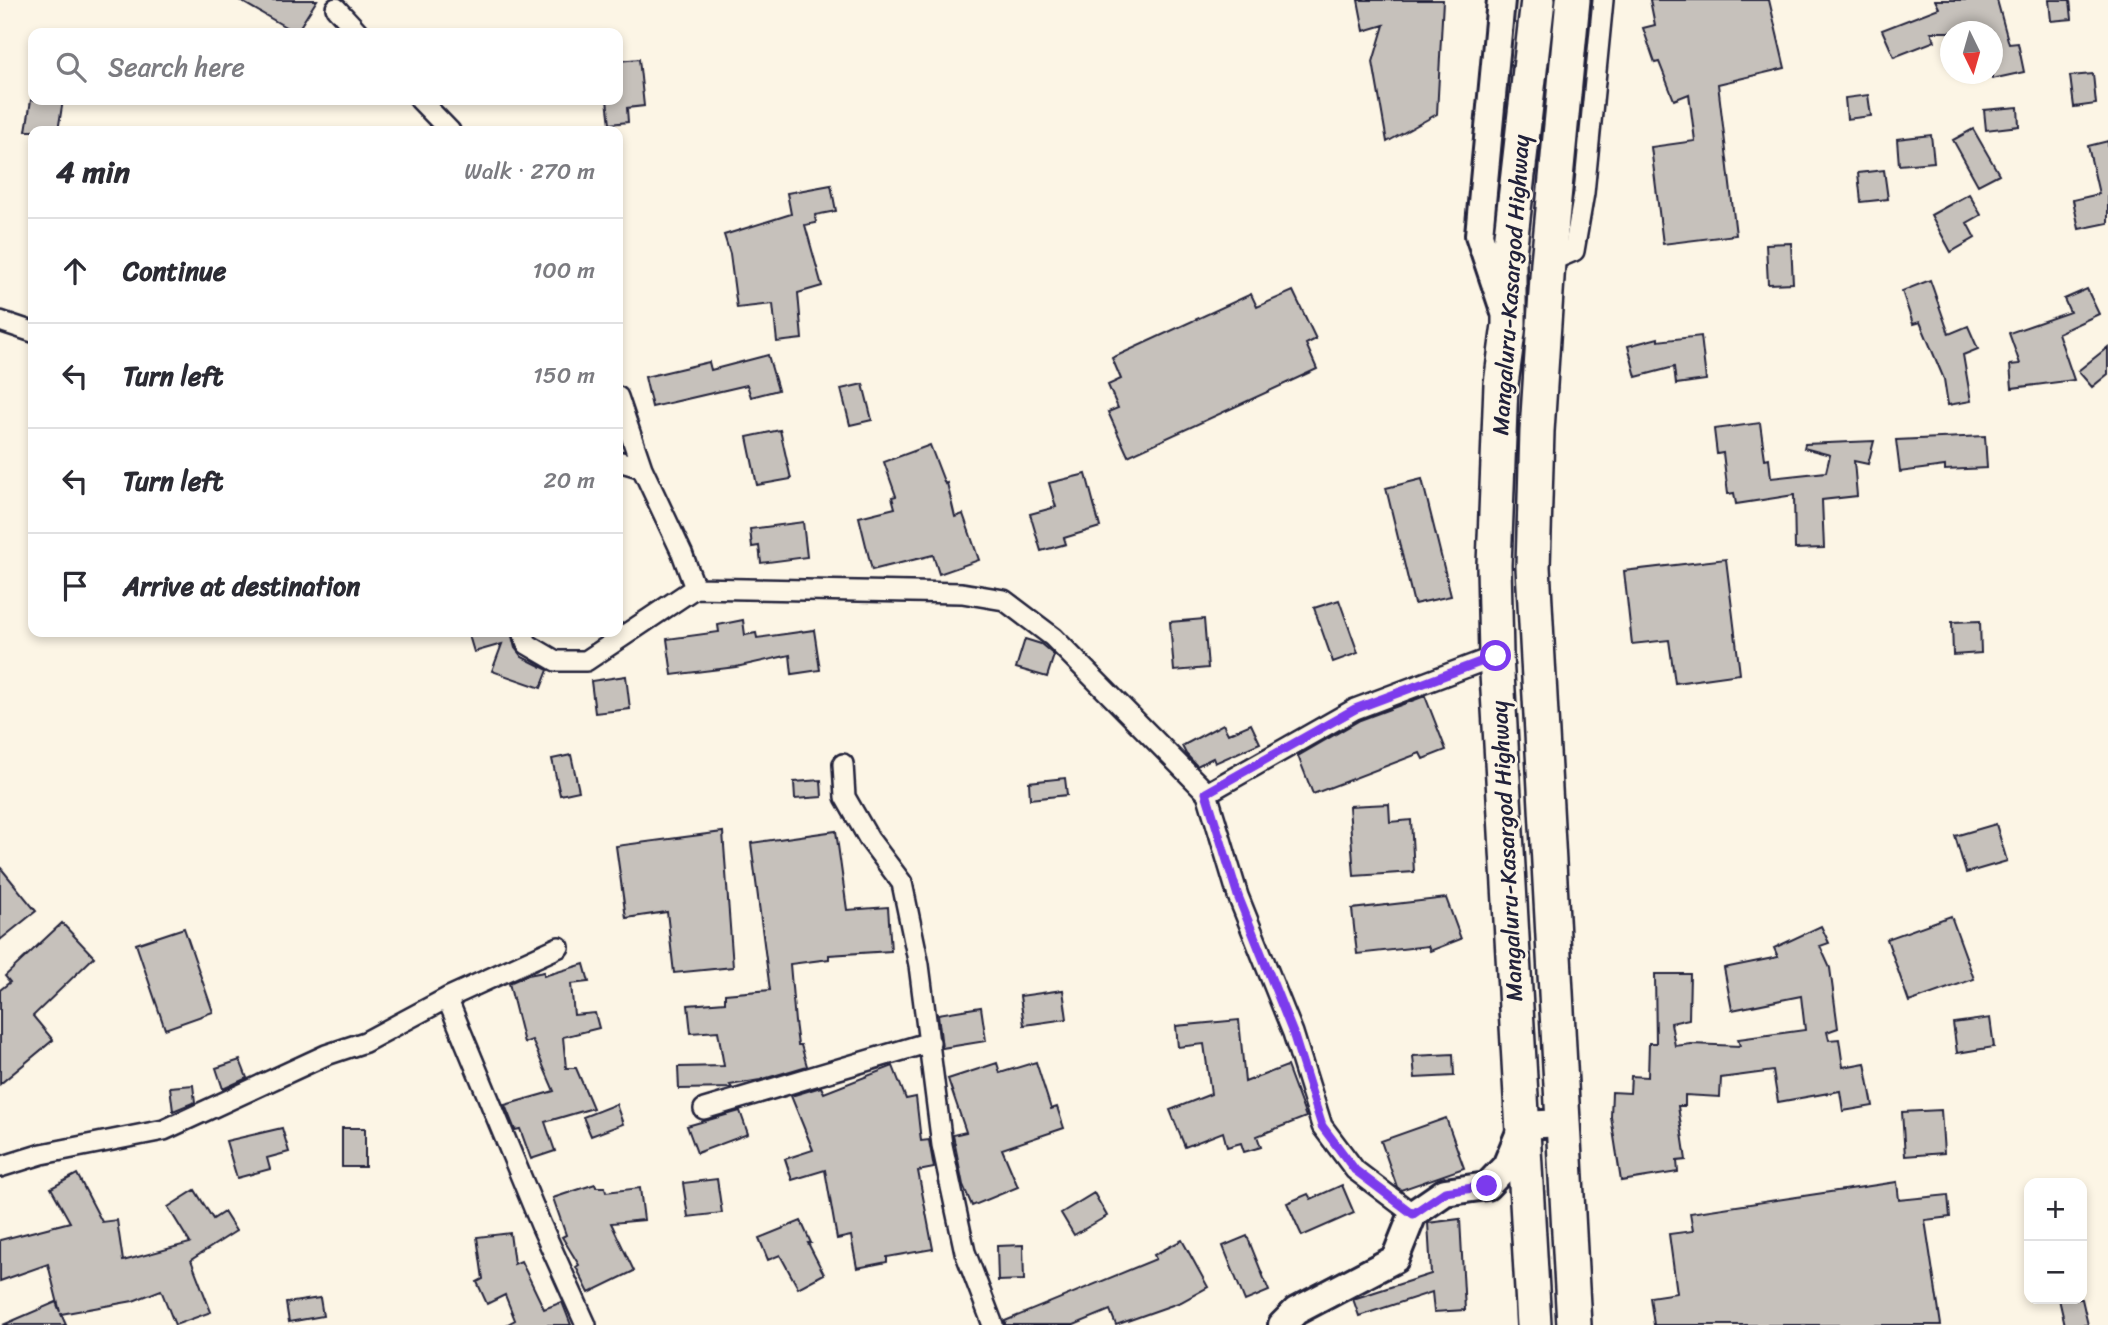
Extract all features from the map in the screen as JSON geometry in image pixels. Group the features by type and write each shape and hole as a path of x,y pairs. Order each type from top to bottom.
{"highway":[{"name":"Mangaluru-Kasargod Highway","path":"1534,1325 1496,656 1494,565 1501,384 1509,325 1509,253 1538,0"},
{"name":"Mangaluru-Kasargod Highway","path":"1573,0 1548,262 1537,431 1532,567 1574,1325"}],"street":[{"path":"1501,0 1479,235 1509,325"},
{"path":"1548,262 1574,251 1584,193 1603,0"},
{"path":"336,8 354,28"},
{"path":"426,105 445,126"},
{"path":"0,321 28,329"},
{"path":"623,412 642,468 682,553 695,588"},
{"path":"623,462 642,468"},
{"path":"623,636 695,588 962,593 1004,600 1053,637 1206,793 1238,896 1293,1033 1322,1126 1355,1170 1413,1214"},
{"path":"525,637 527,644 556,661 586,661 622,637"},
{"path":"1206,793 1355,709 1496,656"},
{"path":"843,764 845,797 869,839 902,883 919,965 943,1145 965,1252 993,1325"},
{"path":"0,1167 42,1154 164,1130 326,1055 365,1042 447,998 559,947"},
{"path":"447,998 541,1226 586,1325"},
{"path":"704,1109 930,1042"},
{"path":"1282,1325 1296,1311 1395,1259 1413,1214 1445,1192 1487,1186 1506,1166 1522,1125 1563,1123"}],"building":[{"path":"239,0 317,0 299,28 287,28"},
{"path":"1358,0 1443,0 1437,114 1387,142 1373,62 1384,25 1364,31"},
{"path":"1650,0 1769,0 1785,68 1718,84 1736,235 1663,244 1651,147 1695,141 1689,94 1674,100 1659,62 1655,63 1643,28 1655,25"},
{"path":"1935,0 1997,0 2003,21 1940,21 1940,32 1931,32 1935,41 1894,57 1882,30 1939,8"},
{"path":"2049,0 2070,0 2072,19 2051,21"},
{"path":"2003,22 2009,44 2018,43 2024,72 2003,77"},
{"path":"639,59 644,106 627,108 628,122 610,124 608,105 623,105 623,61"},
{"path":"2093,74 2096,104 2074,107 2070,76"},
{"path":"1868,95 1871,116 1847,119 1845,98"},
{"path":"30,105 62,105 59,126 28,126 26,131"},
{"path":"2018,107 2019,126 1986,130 1984,110"},
{"path":"1973,129 1999,174 1978,185 1953,140"},
{"path":"1931,135 1934,162 1899,165 1897,139"},
{"path":"2108,141 2108,223 2079,229 2073,200 2099,194 2088,146"},
{"path":"1884,170 1888,199 1861,202 1858,173"},
{"path":"831,185 836,211 815,215 816,223 805,225 822,286 798,293 802,339 777,342 773,304 737,308 730,254 724,235 791,214 787,193"},
{"path":"1969,194 1981,215 1967,223 1975,238 1951,252 1931,215"},
{"path":"1791,243 1793,283 1768,284 1766,244"},
{"path":"1930,280 1949,334 1968,326 1978,349 1963,355 1971,401 1948,405 1944,379 1920,322 1913,324 1902,291"},
{"path":"2087,289 2099,314 2058,333 2074,380 2012,388 2010,365 2020,364 2009,333 2070,312 2064,299"},
{"path":"1293,291 1316,339 1306,344 1317,369 1128,456 1108,412 1118,408 1108,385 1121,379 1112,358 1251,294 1257,307"},
{"path":"1701,336 1706,380 1676,384 1674,367 1636,377 1628,346 1658,338 1658,341"},
{"path":"2108,347 2108,374 2092,387 2078,371"},
{"path":"768,355 778,390 751,397 747,385 652,407 645,377 709,362 711,370"},
{"path":"863,384 872,420 850,425 841,389"},
{"path":"1760,423 1765,459 1769,458 1771,478 1826,472 1830,455 1804,448 1805,444 1874,441 1868,464 1854,461 1857,496 1822,500 1824,548 1795,549 1794,495 1736,504 1734,493 1728,494 1723,453 1717,454 1714,429"},
{"path":"780,430 791,479 757,485 747,437"},
{"path":"1985,436 1987,468 1945,470 1945,466 1900,472 1896,440"},
{"path":"930,445 945,484 947,483 955,517 963,514 979,560 939,574 933,555 872,570 859,517 895,508 892,497 896,496 884,462"},
{"path":"1086,474 1100,527 1064,538 1066,544 1041,551 1030,514 1056,507 1049,483"},
{"path":"1422,479 1451,596 1414,604 1386,488"},
{"path":"803,522 807,557 761,563 759,546 752,547 750,529"},
{"path":"1726,559 1740,674 1675,683 1669,640 1632,644 1624,571"},
{"path":"1339,600 1358,653 1333,662 1314,608"},
{"path":"1204,619 1208,668 1174,671 1170,622"},
{"path":"743,620 745,635 756,633 757,638 814,630 820,670 792,674 790,655 736,667 672,675 667,639 719,632 718,625"},
{"path":"1980,621 1981,653 1953,655 1952,622"},
{"path":"470,637 512,637 515,648 522,657 548,670 541,688 492,671 502,644 474,652"},
{"path":"1025,639 1041,644 1054,655 1047,677 1016,668"},
{"path":"626,676 630,709 595,713 591,681"},
{"path":"1425,696 1446,750 1423,759 1420,753 1313,794 1298,756 1360,720"},
{"path":"1223,724 1228,734 1251,724 1260,743 1215,763 1213,758 1197,766 1182,746"},
{"path":"571,755 579,791 560,795 552,759"},
{"path":"1065,778 1067,795 1030,799 1029,782"},
{"path":"821,780 822,797 795,799 794,782"},
{"path":"1389,804 1390,822 1411,820 1414,872 1354,876 1349,806"},
{"path":"1996,824 2007,861 1966,873 1955,836"},
{"path":"836,831 847,910 888,907 891,951 829,955 829,959 790,964 798,1045 801,1045 807,1066 760,1080 730,1085 732,1088 679,1089 678,1067 724,1066 718,1031 691,1033 688,1005 725,1002 725,994 770,990 751,843"},
{"path":"723,832 733,967 674,973 667,912 626,918 616,846"},
{"path":"0,867 36,911 0,940"},
{"path":"1446,898 1461,939 1430,951 1428,946 1357,954 1352,909"},
{"path":"1951,916 1974,979 1909,1002 1887,939"},
{"path":"62,923 94,957 33,1016 53,1040 0,1084 0,990 10,982 5,976"},
{"path":"1821,926 1829,943 1820,946 1830,968 1838,1028 1827,1032 1829,1040 1839,1039 1843,1067 1865,1063 1873,1106 1843,1111 1840,1091 1778,1102 1773,1071 1721,1078 1720,1097 1685,1095 1685,1106 1678,1106 1686,1160 1677,1161 1678,1172 1621,1181 1611,1117 1612,1092 1630,1093 1631,1076 1648,1077 1649,1043 1656,1043 1655,974 1690,974 1689,1019 1671,1023 1675,1046 1740,1046 1738,1039 1805,1030 1801,996 1732,1010 1724,968 1778,957 1774,948"},
{"path":"184,928 213,1012 165,1029 136,944"},
{"path":"584,964 589,982 571,984 574,1015 595,1013 599,1028 563,1037 566,1068 576,1068 593,1108 545,1122 555,1151 531,1159 520,1129 515,1130 505,1105 554,1091 532,1040 524,1043 509,983 528,975 544,972 544,976"},
{"path":"1063,990 1067,1019 1024,1025 1020,996"},
{"path":"981,1007 986,1041 942,1048 938,1014"},
{"path":"1990,1018 1994,1047 1957,1053 1953,1023"},
{"path":"1239,1020 1245,1082 1287,1066 1306,1117 1257,1136 1261,1147 1244,1152 1241,1143 1227,1147 1223,1132 1185,1147 1170,1110 1211,1094 1204,1044 1178,1047 1176,1026"},
{"path":"1453,1054 1454,1076 1415,1078 1413,1056"},
{"path":"240,1060 247,1078 223,1089 216,1068"},
{"path":"1036,1062 1051,1109 1057,1107 1064,1128 1002,1149 1018,1187 972,1206 963,1185 953,1135 966,1132 948,1079 997,1063 1000,1073"},
{"path":"893,1066 906,1099 916,1097 921,1141 929,1140 934,1168 918,1171 933,1249 887,1257 887,1262 857,1268 851,1236 837,1239 825,1170 792,1180 785,1159 813,1150 791,1096 821,1087 824,1093"},
{"path":"193,1085 195,1102 173,1111 170,1087"},
{"path":"616,1104 623,1124 591,1136 583,1117"},
{"path":"1941,1110 1944,1153 1905,1156 1902,1112"},
{"path":"740,1111 748,1134 697,1153 687,1126"},
{"path":"1446,1118 1464,1168 1401,1190 1397,1187 1381,1141"},
{"path":"282,1128 289,1152 267,1158 270,1169 237,1178 226,1141"},
{"path":"342,1128 365,1128 365,1167 342,1167"},
{"path":"77,1174 102,1222 117,1220 123,1261 190,1243 168,1207 195,1190 213,1219 224,1212 236,1231 191,1260 211,1312 175,1325 161,1290 133,1301 61,1314 66,1325 3,1325 56,1302 60,1312 48,1264 0,1281 0,1240 70,1222 51,1188"},
{"path":"717,1179 722,1213 688,1217 683,1183"},
{"path":"1897,1182 1899,1200 1948,1195 1950,1217 1925,1220 1941,1325 1654,1325 1650,1297 1677,1293 1669,1234 1693,1231 1690,1213"},
{"path":"595,1184 596,1187 605,1187 606,1192 640,1188 644,1220 611,1223 634,1271 589,1293 576,1267 579,1265 562,1237 566,1235 553,1198"},
{"path":"1342,1185 1354,1213 1302,1236 1287,1203 1308,1194 1311,1199"},
{"path":"1094,1193 1107,1216 1074,1235 1061,1213"},
{"path":"1460,1219 1465,1310 1434,1312 1432,1292 1359,1316 1353,1299 1431,1274 1428,1223"},
{"path":"801,1221 811,1243 808,1243 824,1274 798,1288 780,1255 768,1260 759,1238"},
{"path":"510,1233 514,1264 521,1261 544,1309 562,1302 571,1325 506,1325 515,1320 505,1295 487,1304 477,1282 483,1279 477,1237"},
{"path":"1247,1236 1269,1291 1245,1301 1223,1246"},
{"path":"1182,1240 1208,1287 1181,1302 1116,1325 1110,1310 1074,1325 1005,1325 1005,1321 1156,1259 1154,1255"},
{"path":"1023,1245 1024,1280 998,1281 997,1246"},
{"path":"320,1298 323,1316 289,1322 286,1303"},
{"path":"2060,1304 2083,1304 2088,1325 2065,1325"}],"route":[{"path":"1487,1186 1445,1192 1413,1214 1355,1170 1322,1126 1293,1033 1238,896 1206,793 1355,709 1496,656"}]}
